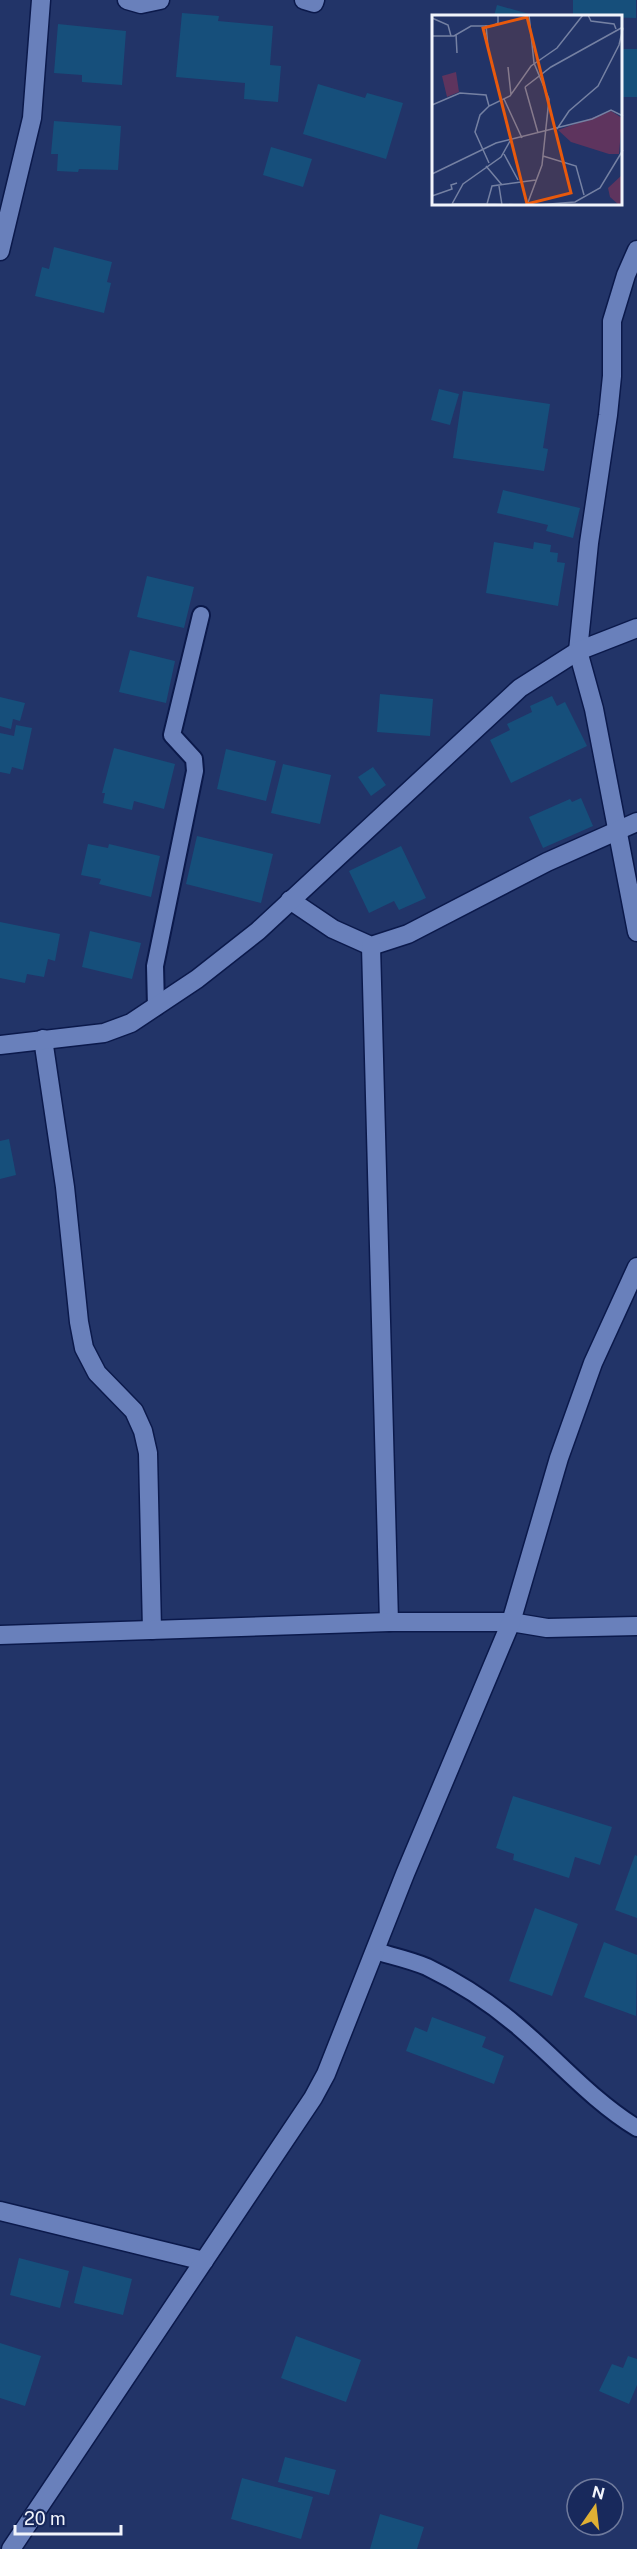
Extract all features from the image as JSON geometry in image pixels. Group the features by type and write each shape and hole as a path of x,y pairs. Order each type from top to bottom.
{"street":[{"path":"0,251 32,118 41,0"},
{"path":"127,0 141,4 160,0"},
{"path":"304,0 314,3 315,0"},
{"path":"637,250 626,275 612,321 612,376 608,415 589,543 578,651 594,709 637,932"},
{"path":"0,1045 117,1030 156,1007 197,979 258,931 520,688 578,651 637,628"},
{"path":"290,900 333,929 371,946 408,934 547,862 637,822"},
{"path":"371,946 389,1622"},
{"path":"43,1039 65,1187 79,1322 84,1348 97,1373 134,1411 143,1431 148,1454 152,1630"},
{"path":"11,2549 313,2098 326,2074 511,1622 560,1458 593,1363 637,1267"},
{"path":"0,1635 389,1622 511,1622 547,1628 637,1626"},
{"path":"0,2211 204,2261"}],"lane":[{"path":"156,1007 155,966 195,771 194,759 172,735 201,615"},
{"path":"375,1951 425,1966 447,1977 488,2004 516,2025 599,2103 637,2128"}],"building":[{"path":"573,0 636,0 636,18 622,18 622,15 573,15"},
{"path":"497,5 532,15 494,15"},
{"path":"182,13 219,16 218,21 273,26 270,65 281,66 278,102 244,99 245,83 176,77"},
{"path":"58,24 126,31 122,85 82,82 82,75 54,73"},
{"path":"622,49 637,49 637,97 622,97"},
{"path":"318,84 365,98 367,93 403,103 386,159 303,134"},
{"path":"54,121 121,126 118,170 57,171 58,154 51,154"},
{"path":"271,147 312,159 303,187 263,175"},
{"path":"54,247 112,262 107,282 111,283 104,313 35,296 42,267 49,269"},
{"path":"439,389 459,394 450,425 431,420"},
{"path":"463,391 550,404 543,448 548,449 544,471 453,458"},
{"path":"503,490 580,508 573,538 546,531 548,525 497,513"},
{"path":"494,542 533,549 534,542 551,545 550,552 558,553 557,562 565,563 558,606 486,593"},
{"path":"147,576 194,587 184,628 137,617"},
{"path":"130,650 175,661 166,703 119,692"},
{"path":"380,694 433,699 430,736 377,732"},
{"path":"552,696 557,706 565,702 587,746 511,783 490,740 510,730 507,724 532,712 530,706"},
{"path":"0,697 25,703 20,721 13,719 11,729 0,726"},
{"path":"16,725 32,728 23,770 12,767 10,774 0,772 0,733 14,736"},
{"path":"114,748 175,764 164,809 134,801 132,810 103,803 105,793 102,793"},
{"path":"226,749 276,761 266,801 217,789"},
{"path":"283,764 331,775 320,824 271,813"},
{"path":"373,767 386,785 371,796 358,777"},
{"path":"581,798 593,826 543,848 529,817 570,799 572,802"},
{"path":"197,836 273,854 261,903 186,884"},
{"path":"88,844 108,848 109,844 160,856 151,897 99,884 101,879 81,875"},
{"path":"401,846 426,898 399,910 394,901 369,913 349,871"},
{"path":"0,922 60,934 55,961 48,959 44,977 27,974 25,983 0,978"},
{"path":"90,931 141,943 132,979 82,967"},
{"path":"9,1139 16,1175 0,1179 0,1141"},
{"path":"513,1796 612,1827 600,1865 575,1857 569,1878 513,1860 514,1854 496,1848"},
{"path":"635,1855 637,1856 637,1918 615,1910"},
{"path":"535,1908 578,1924 552,1996 509,1981"},
{"path":"604,1942 637,1955 636,2016 584,1997"},
{"path":"432,2017 486,2037 482,2047 504,2056 494,2084 406,2051 415,2027 427,2032"},
{"path":"19,2258 69,2271 60,2308 10,2295"},
{"path":"83,2266 132,2279 123,2315 74,2303"},
{"path":"296,2336 361,2360 346,2402 281,2378"},
{"path":"0,2343 41,2356 25,2406 0,2398"},
{"path":"628,2356 637,2359 637,2385 629,2404 599,2391 612,2364 623,2368"},
{"path":"285,2457 336,2470 329,2495 278,2482"},
{"path":"242,2478 313,2497 301,2539 231,2519"},
{"path":"380,2514 424,2527 417,2549 370,2549"}]}
